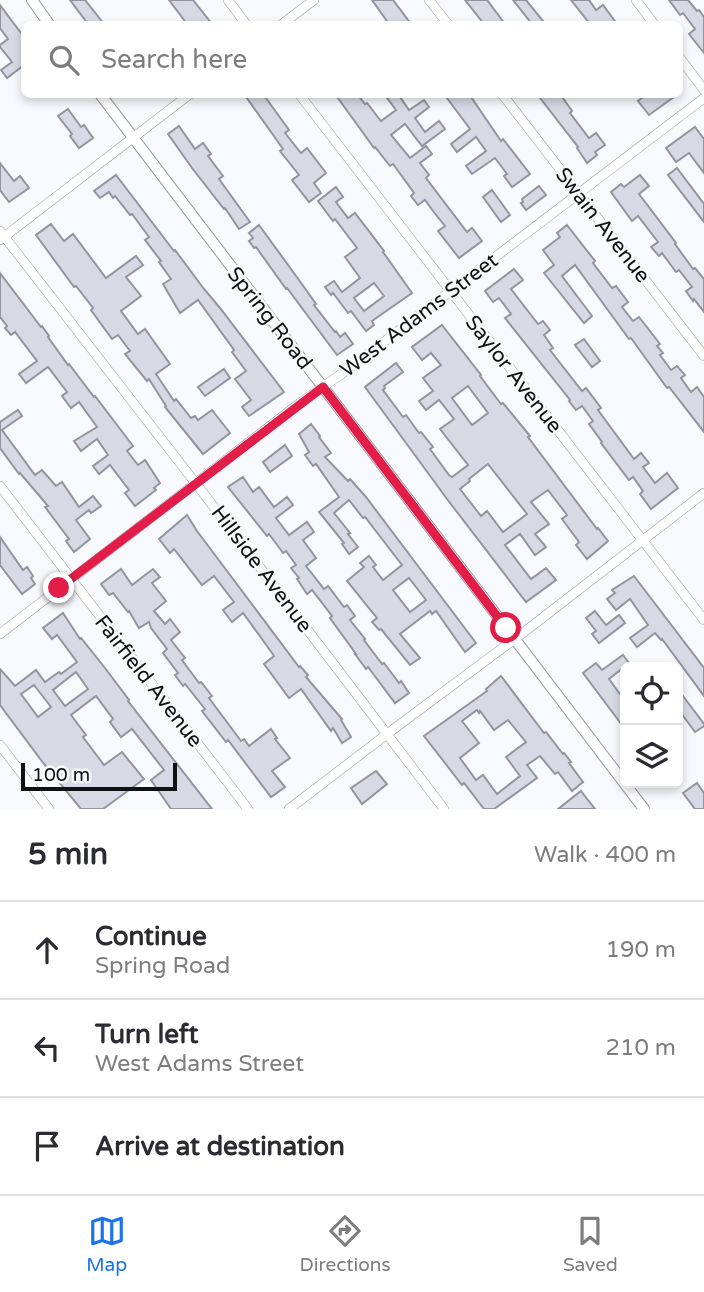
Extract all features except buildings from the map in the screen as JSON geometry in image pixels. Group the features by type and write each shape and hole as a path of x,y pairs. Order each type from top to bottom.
{"street":[{"path":"32,0 47,21"},
{"path":"228,0 244,21"},
{"path":"286,21 314,0"},
{"path":"429,0 446,21"},
{"path":"635,0 652,21"},
{"path":"683,62 704,90"},
{"name":"Spring Road","path":"103,98 644,809"},
{"path":"1,236 185,98"},
{"name":"Saylor Avenue","path":"302,98 704,620"},
{"name":"Swain Avenue","path":"505,98 704,356"},
{"name":"West Adams Street","path":"0,634 704,98"},
{"name":"Hillside Avenue","path":"1,236 196,483 444,809"},
{"name":"Fairfield Avenue","path":"0,486 248,809"},
{"path":"289,809 704,493"},
{"path":"0,745 49,809"}],"route":[{"path":"59,588 323,387 506,628"}]}
